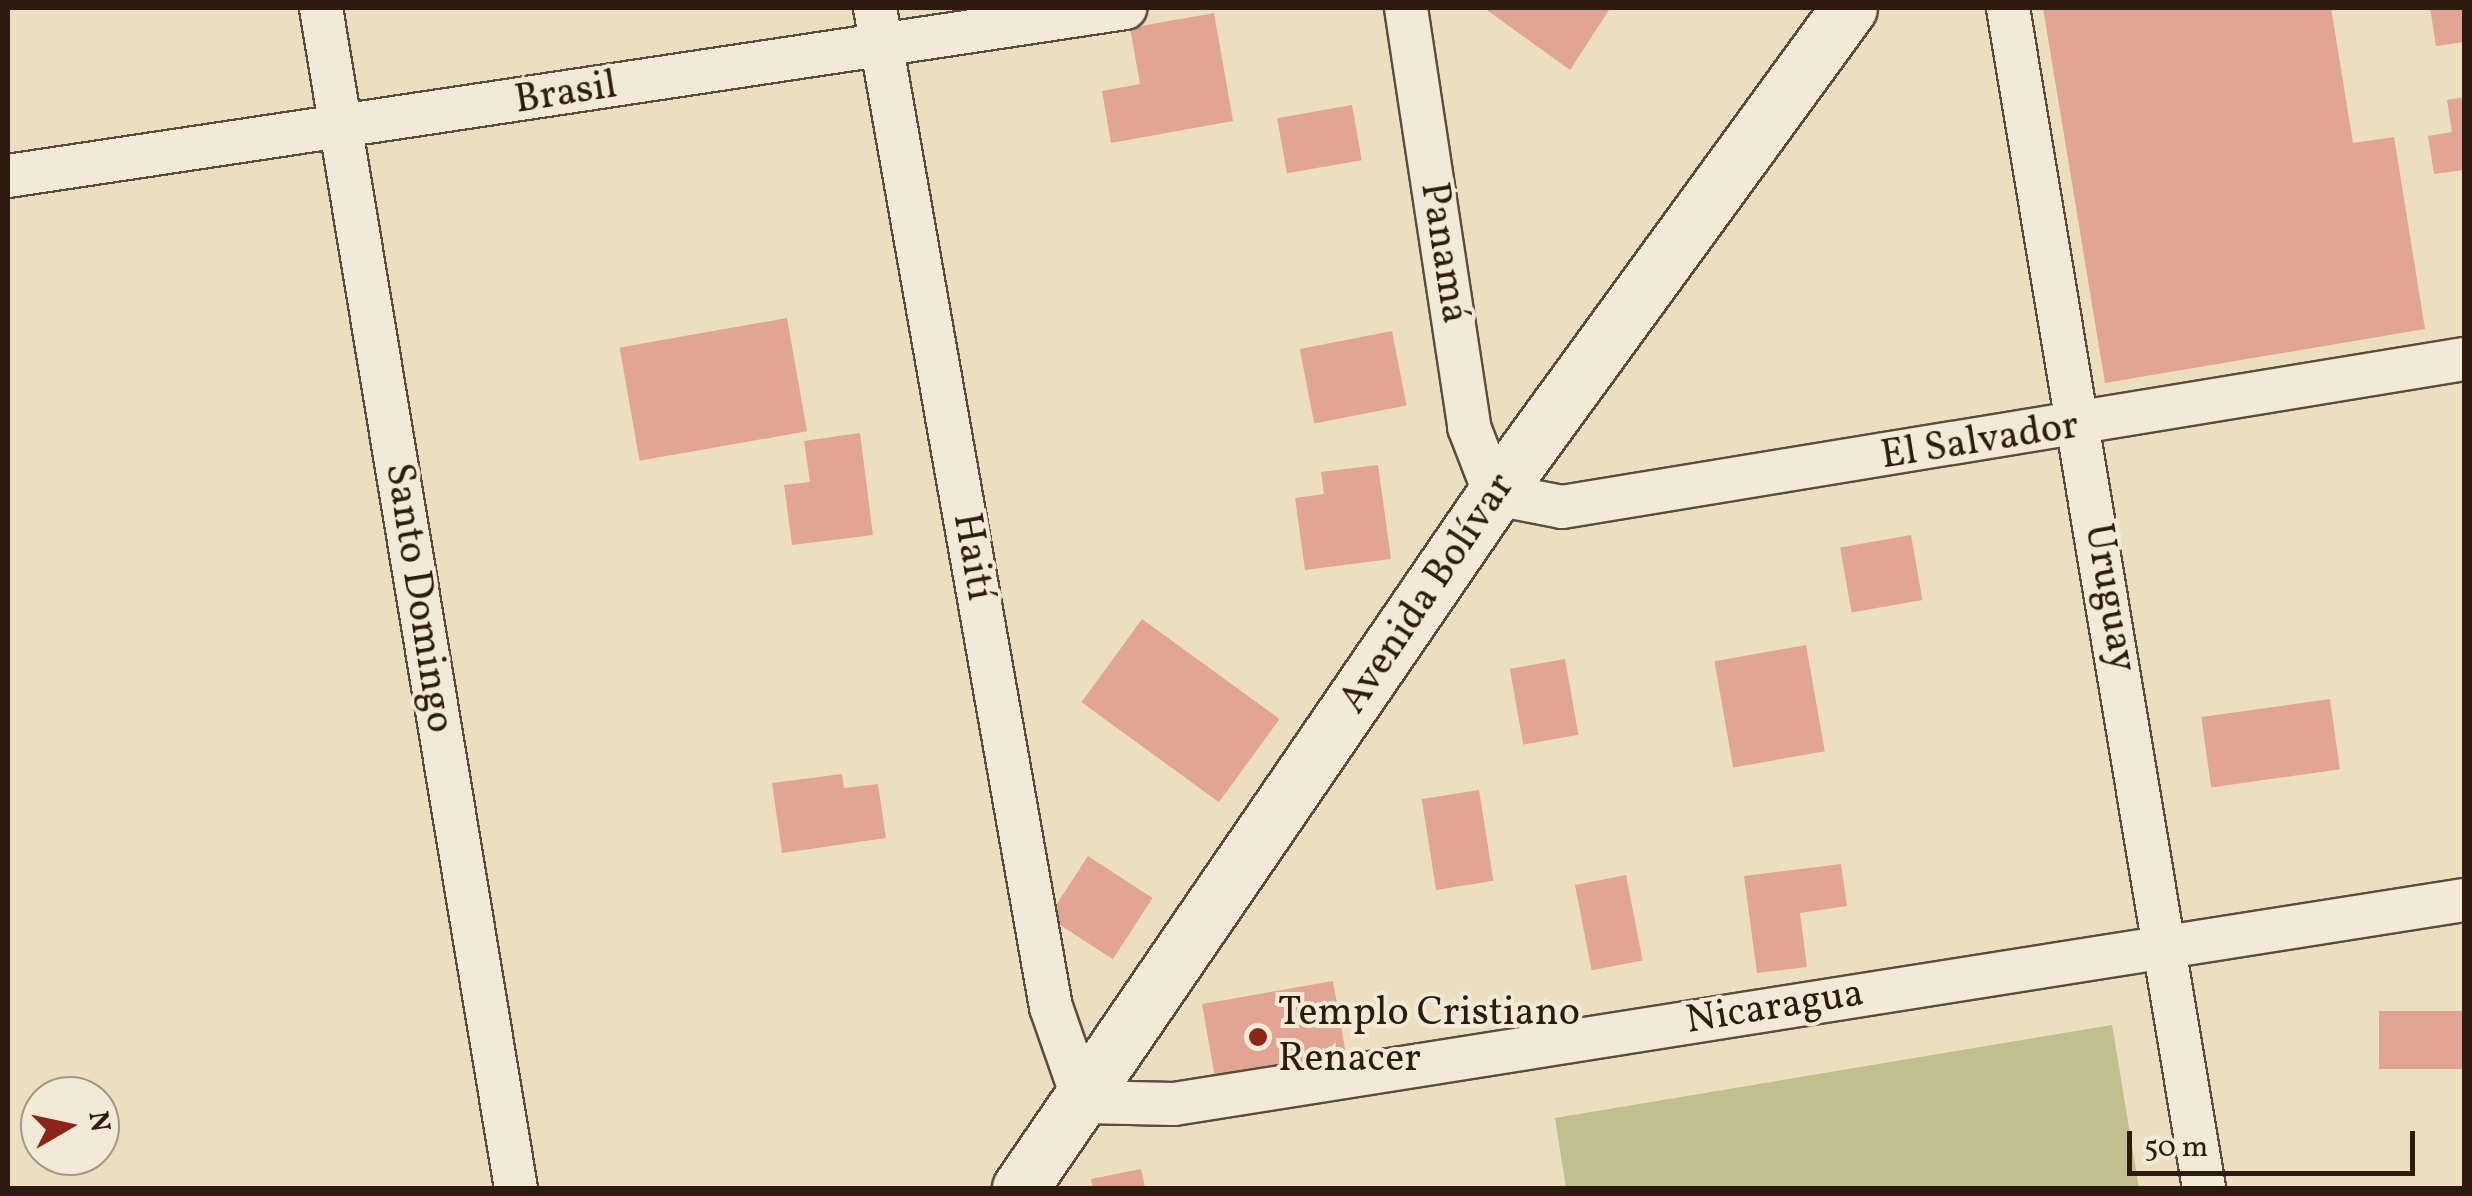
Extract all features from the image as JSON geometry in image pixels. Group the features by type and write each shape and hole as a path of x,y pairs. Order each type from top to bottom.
{"main road":[{"name":"Avenida Bolívar","path":"1020,1188 1084,1102 1495,494 1849,8"}],"street":[{"name":"Santo Domingo","path":"321,8 516,1188"},
{"name":"Brasil","path":"8,176 342,127 878,27 1125,8"},
{"name":"Panamá","path":"1406,8 1470,426 1495,494"},
{"name":"Uruguay","path":"2008,8 2168,946 2204,1188"},
{"name":"Haití","path":"878,27 1052,1008 1084,1102"},
{"name":"El Salvador","path":"1495,494 1562,507 2080,426 2464,359"},
{"name":"Nicaragua","path":"1084,1102 1174,1104 2464,900"}],"shaded area":[{"path":"2112,1025 2139,1188 1566,1188 1555,1118"}],"building":[{"path":"1484,8 1605,8 1609,10 1570,70"},
{"path":"2043,8 2331,8 2353,143 2394,137 2425,329 2105,383"},
{"path":"2430,8 2464,8 2464,42 2436,46"},
{"path":"1214,13 1233,121 1111,143 1102,91 1140,84 1130,28"},
{"path":"2464,97 2464,170 2434,174 2428,136 2452,132 2447,100"},
{"path":"1352,105 1362,160 1287,173 1277,118"},
{"path":"787,318 807,431 640,461 620,348"},
{"path":"1392,331 1407,406 1314,424 1300,349"},
{"path":"860,433 873,535 792,545 784,485 810,482 804,441"},
{"path":"1378,465 1391,559 1305,570 1295,498 1324,494 1321,472"},
{"path":"1911,535 1922,600 1852,612 1840,548"},
{"path":"1142,619 1280,719 1219,802 1081,702"},
{"path":"1806,645 1825,751 1733,768 1714,661"},
{"path":"1565,659 1578,735 1523,745 1510,669"},
{"path":"2330,699 2340,769 2211,787 2201,717"},
{"path":"842,774 844,788 878,784 886,838 782,853 772,783"},
{"path":"1479,790 1493,881 1436,890 1422,799"},
{"path":"1088,856 1153,898 1113,959 1048,917"},
{"path":"1841,864 1847,906 1800,913 1807,967 1757,973 1744,876"},
{"path":"1626,875 1643,960 1592,970 1575,885"},
{"path":"1333,981 1348,1067 1217,1090 1202,1004"},
{"path":"2379,1011 2464,1011 2464,1069 2379,1069"},
{"path":"1141,1169 1145,1188 1093,1188 1091,1179"}],"place":[{"name":"Templo Cristiano Renacer","path":"1258,1037"}]}
